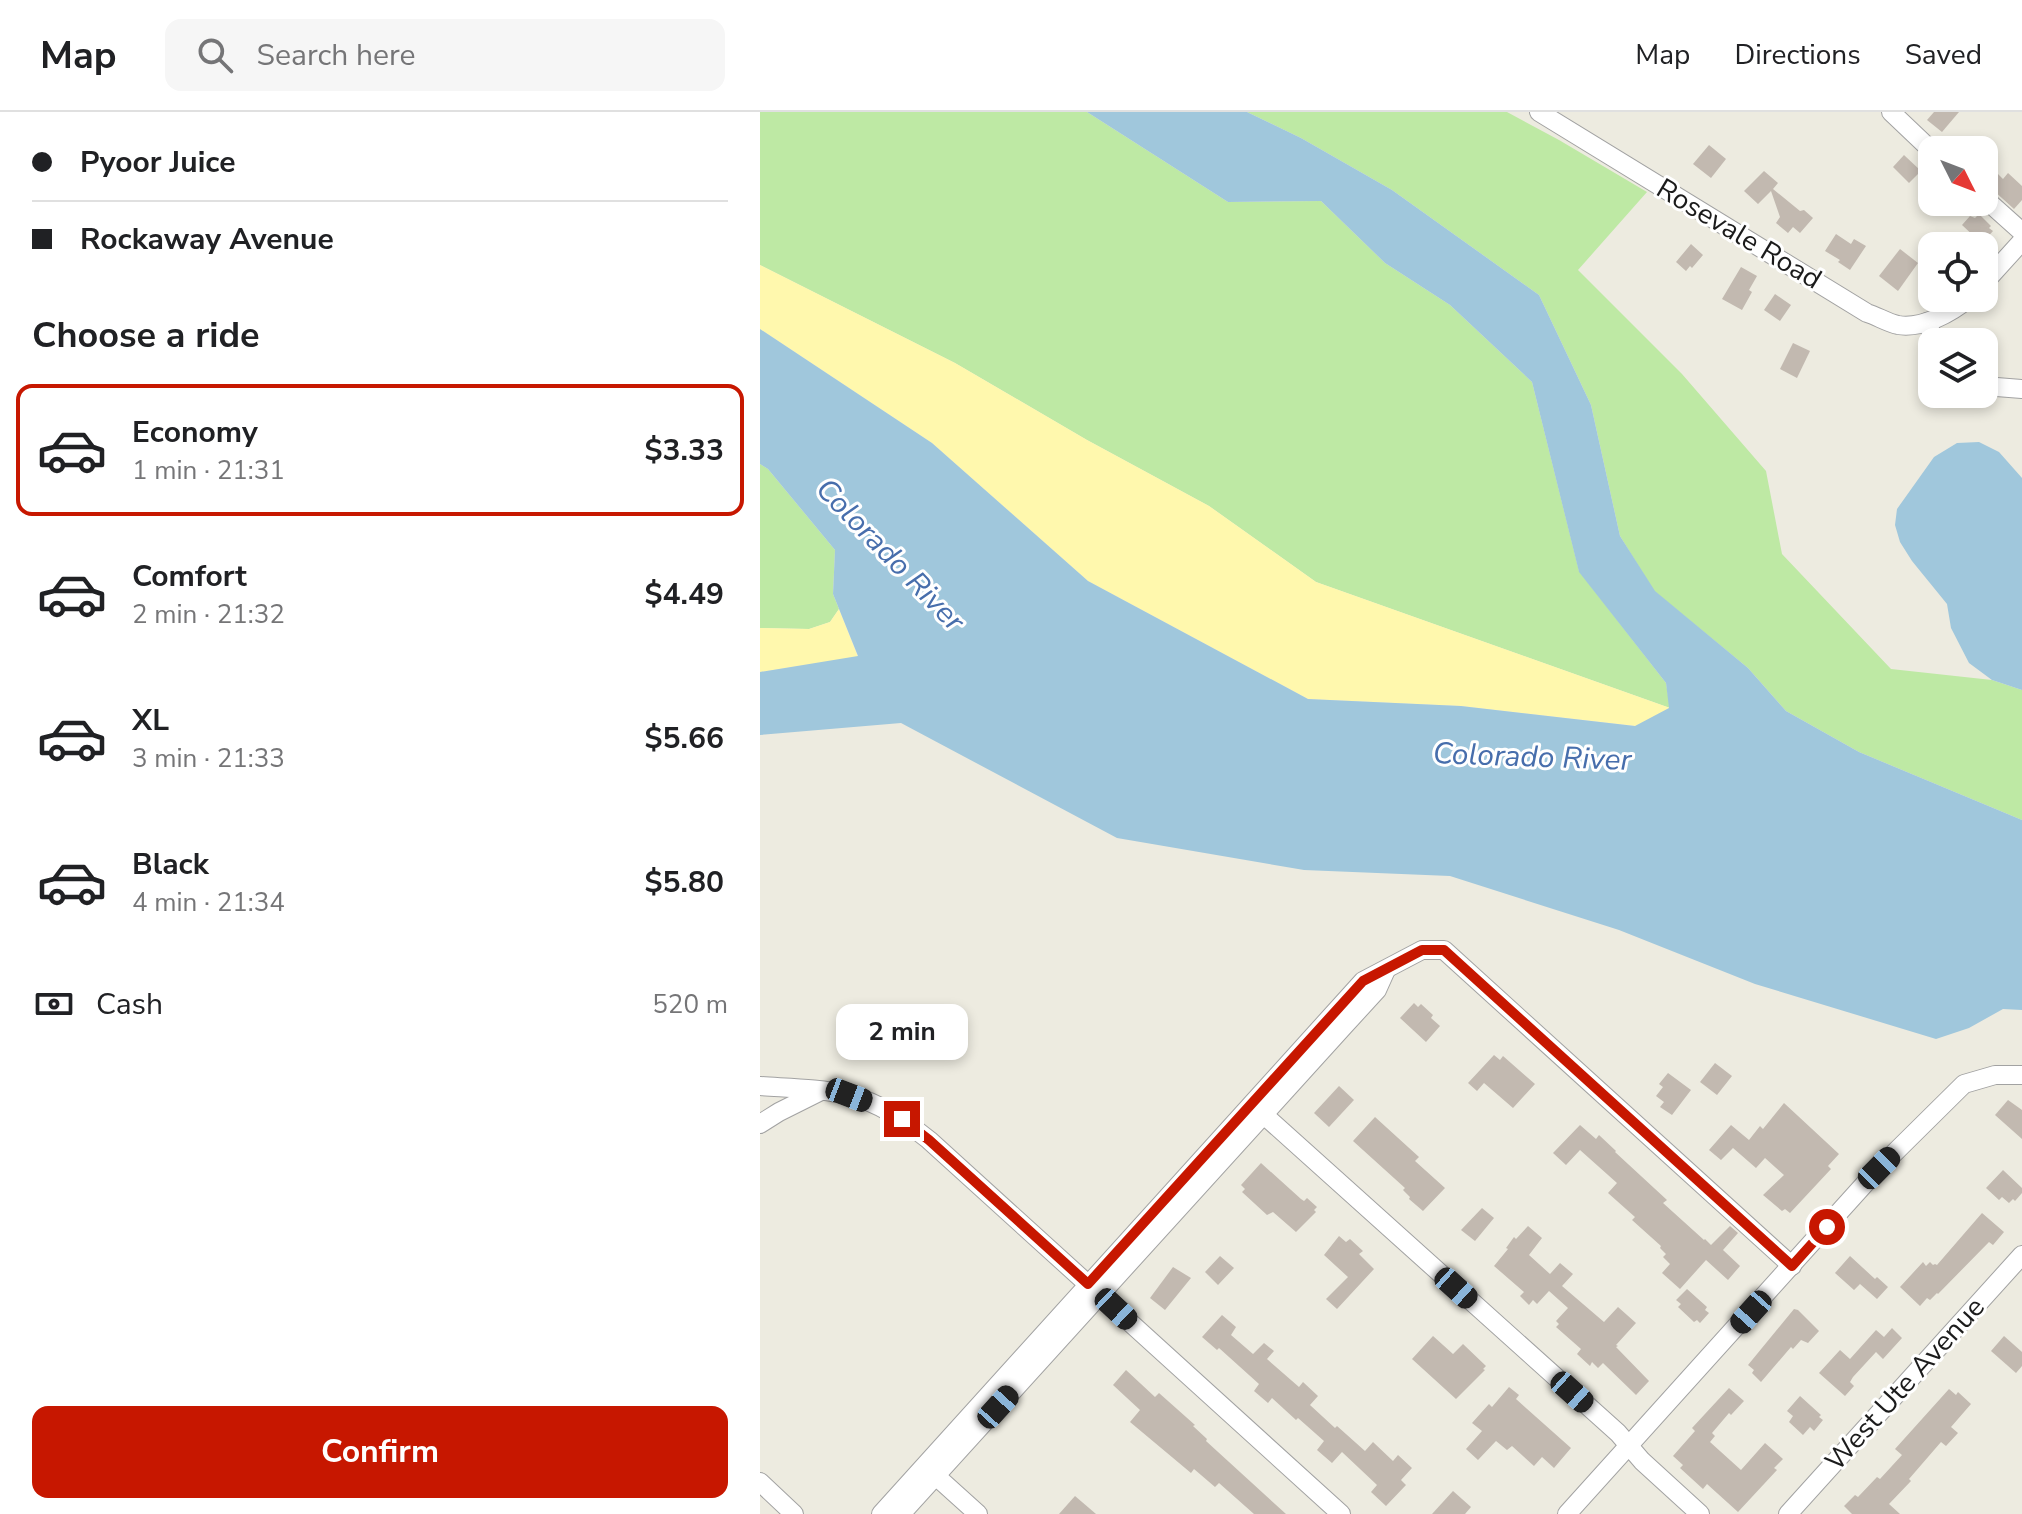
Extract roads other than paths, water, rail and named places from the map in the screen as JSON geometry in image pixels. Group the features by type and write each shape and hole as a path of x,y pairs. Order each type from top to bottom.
{"street":[{"name":"Rosevale Road","path":"1539,112 1867,313 1899,325 1927,322"},
{"path":"1891,112 1918,138"},
{"path":"1998,211 2022,232"},
{"path":"1998,268 2022,241"},
{"path":"1929,328 1927,322 1952,312"},
{"path":"1998,387 2022,389"},
{"path":"901,1514 937,1477 1094,1289 1363,981 1422,950 1444,950 1792,1266"},
{"path":"881,1514 1264,1115 1377,990 1386,970"},
{"path":"1567,1514 1879,1168 1964,1084 1995,1075 2022,1075"},
{"path":"760,1086 849,1095 902,1119 929,1140 1341,1514"},
{"path":"760,1124 821,1091"},
{"path":"1264,1115 1606,1423 1700,1514"},
{"name":"West Ute Avenue","path":"1788,1514 2022,1255"},
{"path":"937,1477 978,1514"},
{"path":"760,1482 794,1514"},
{"path":"766,1514 779,1500"}],"water":[{"name":"Colorado River","path":"1087,112 1247,112 1301,138 1392,190 1539,295 1591,405 1620,536 1655,591 1748,668 1786,711 1859,752 2022,820 2022,1010 2003,1009 1969,1028 1936,1039 1755,984 1619,930 1450,876 1304,870 1117,838 901,723 760,735 760,672 858,656 833,594 835,550 768,469 760,464 760,329 932,443 1088,581 1308,699 1461,706 1635,726 1669,708 1666,683 1579,572 1532,382 1450,305 1385,263 1321,201 1228,202"},
{"path":"1979,442 1999,452 2022,478 2022,690 1992,680 1969,663 1951,628 1947,604 1912,561 1900,542 1895,525 1897,509 1934,457 1957,443"}]}
